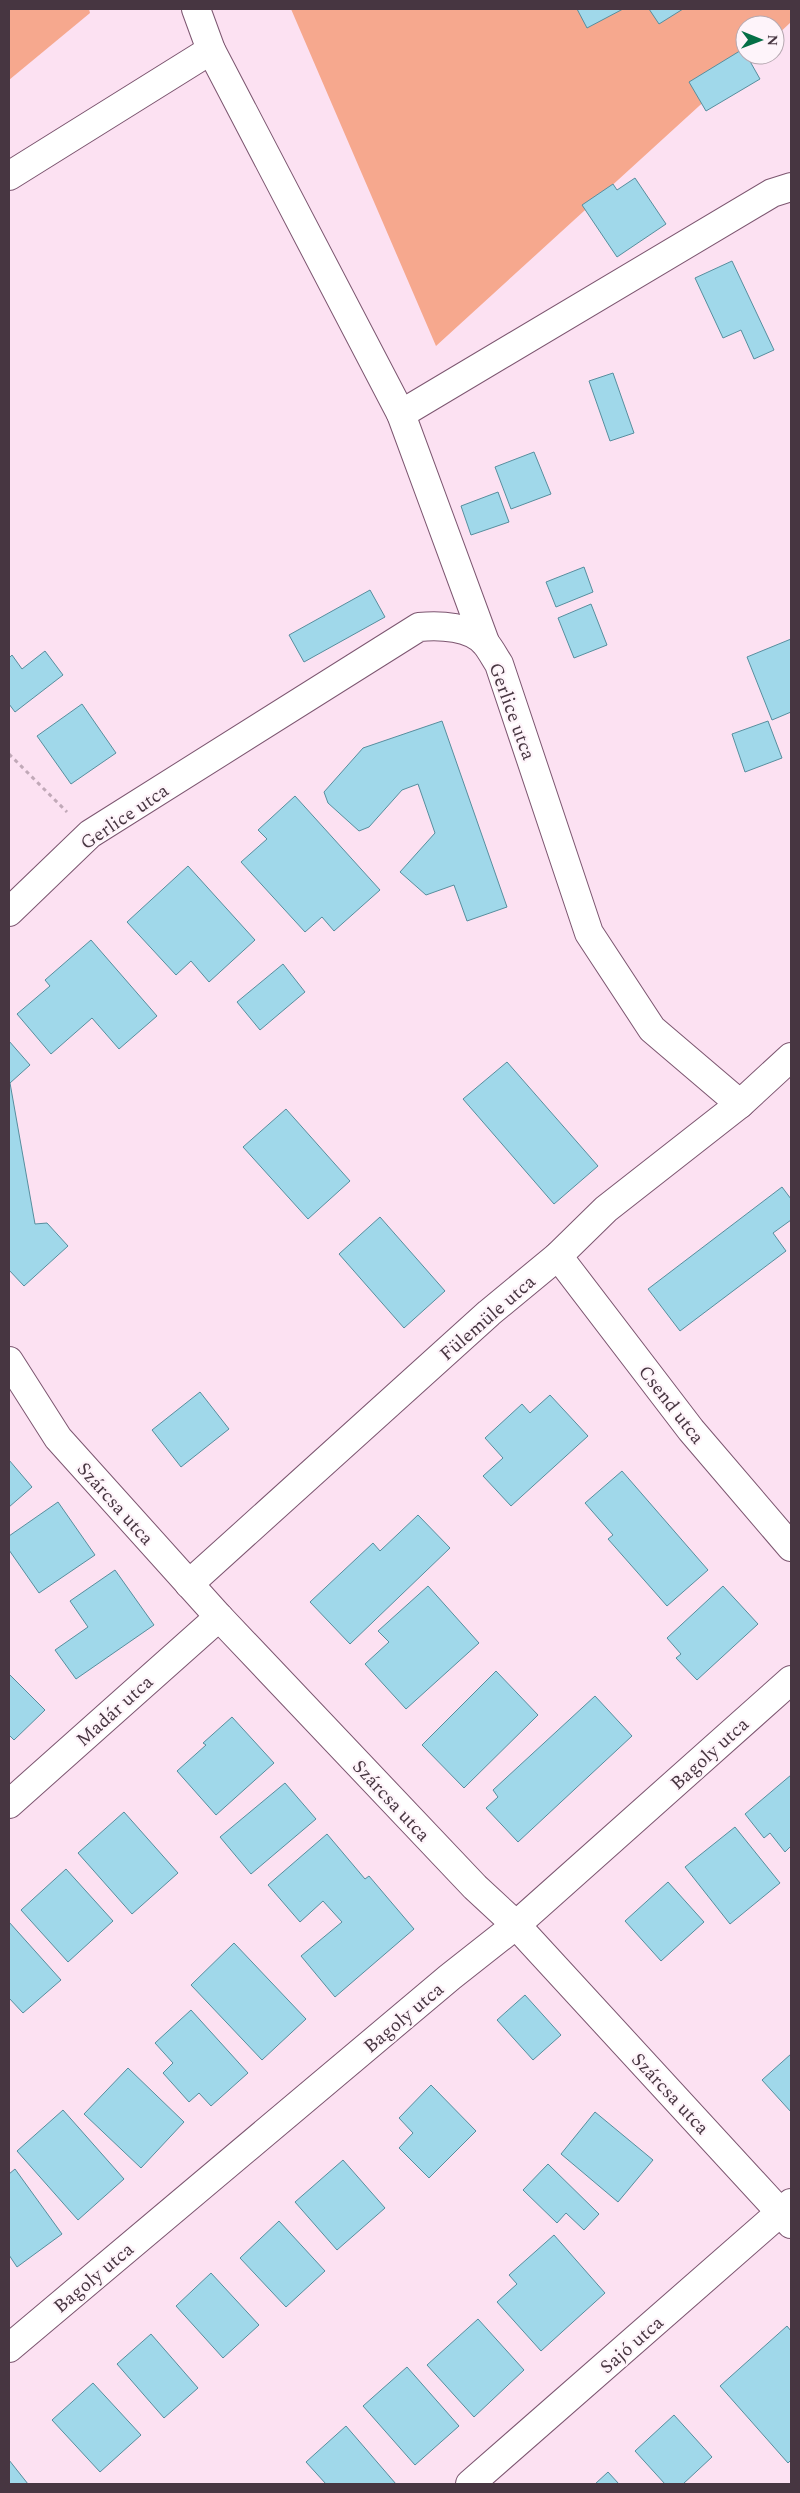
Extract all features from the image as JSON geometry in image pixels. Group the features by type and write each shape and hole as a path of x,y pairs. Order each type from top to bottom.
{"street":[{"path":"196,9 211,50 401,414 485,642"},
{"path":"9,176 211,50"},
{"path":"401,414 772,193 791,188"},
{"name":"Gerlice utca","path":"9,912 90,834 419,627 441,625 463,630 485,642 499,664 589,933 652,1029 740,1104"},
{"name":"Fülemüle utca","path":"189,1584 489,1313 558,1256 606,1210 740,1104 791,1057"},
{"name":"Csend utca","path":"558,1256 691,1430 791,1547"},
{"name":"Szárcsa utca","path":"9,1361 58,1438 219,1617 475,1887 516,1925 788,2213"},
{"name":"Madár utca","path":"9,1804 219,1617"},
{"name":"Bagoly utca","path":"9,2348 450,1977 516,1925 791,1680"},
{"name":"Sajó utca","path":"470,2484 788,2213"}],"path":[{"path":"9,754 90,834"}],"shaded area":[{"path":"9,9 89,9 90,13 9,80"},
{"path":"291,9 791,9 791,22 785,28 785,15 735,15 735,65 744,65 436,346"}],"building":[{"path":"577,9 623,9 587,28"},
{"path":"649,9 683,9 659,24"},
{"path":"735,54 735,65 752,65 760,79 706,111 689,82"},
{"path":"635,178 666,224 617,257 582,205 613,184 617,190"},
{"path":"732,261 774,350 754,359 741,330 723,338 695,278"},
{"path":"613,373 634,433 610,441 589,381"},
{"path":"534,452 551,494 511,509 495,467"},
{"path":"498,492 509,522 471,535 461,506"},
{"path":"584,567 593,592 556,607 546,582"},
{"path":"370,590 385,617 304,662 289,635"},
{"path":"591,604 607,645 574,658 558,618"},
{"path":"791,639 791,712 772,720 747,657"},
{"path":"45,651 63,675 15,712 9,704 9,658 12,655 22,669"},
{"path":"82,704 116,753 71,784 37,736"},
{"path":"442,721 507,907 467,921 454,885 426,895 400,872 435,833 418,784 402,790 369,827 359,831 328,803 324,792 363,748"},
{"path":"768,721 782,758 745,772 732,734"},
{"path":"295,796 380,890 334,931 322,917 305,932 241,862 267,839 258,830"},
{"path":"188,866 255,940 209,982 191,961 176,975 127,922"},
{"path":"91,940 157,1016 119,1049 92,1018 51,1054 17,1014 50,986 45,980"},
{"path":"283,964 305,992 260,1030 237,1002"},
{"path":"9,1041 30,1065 10,1083 35,1224 47,1223 68,1246 24,1286 9,1270"},
{"path":"507,1062 598,1166 554,1204 463,1099"},
{"path":"286,1109 350,1181 308,1219 243,1147"},
{"path":"782,1187 791,1199 791,1220 773,1233 786,1251 680,1331 648,1289"},
{"path":"380,1217 445,1291 404,1328 339,1254"},
{"path":"200,1392 229,1429 181,1467 152,1430"},
{"path":"550,1395 588,1436 511,1506 483,1476 503,1458 485,1438 522,1404 530,1413"},
{"path":"9,1460 32,1487 9,1507"},
{"path":"622,1471 708,1570 667,1606 608,1539 613,1535 585,1503"},
{"path":"58,1502 95,1555 39,1593 9,1550 9,1536"},
{"path":"418,1515 450,1548 350,1644 310,1602 373,1543 380,1551"},
{"path":"115,1570 154,1625 76,1679 55,1650 88,1627 70,1601"},
{"path":"428,1586 479,1643 406,1709 365,1664 389,1642 378,1631"},
{"path":"723,1586 758,1624 697,1680 676,1658 681,1654 667,1638"},
{"path":"496,1671 538,1715 464,1788 422,1745"},
{"path":"9,1674 45,1710 14,1740 9,1735"},
{"path":"595,1696 632,1736 518,1842 486,1808 498,1797 493,1790"},
{"path":"232,1717 274,1763 216,1815 177,1771 206,1745 203,1743"},
{"path":"791,1775 791,1846 785,1852 770,1833 764,1838 745,1814"},
{"path":"285,1783 316,1819 251,1874 220,1837"},
{"path":"124,1812 178,1873 132,1914 78,1853"},
{"path":"735,1827 780,1883 730,1924 685,1867"},
{"path":"327,1834 365,1879 369,1876 414,1929 335,1997 301,1956 342,1922 323,1901 300,1922 268,1885"},
{"path":"66,1869 113,1921 68,1962 21,1910"},
{"path":"668,1882 704,1922 661,1961 625,1921"},
{"path":"9,1922 61,1980 23,2013 9,1998"},
{"path":"234,1943 306,2019 262,2060 191,1985"},
{"path":"525,1995 561,2035 533,2060 497,2020"},
{"path":"191,2010 248,2073 211,2106 199,2093 189,2102 163,2073 173,2063 155,2043"},
{"path":"791,2054 791,2112 762,2080"},
{"path":"128,2068 184,2122 141,2168 84,2114"},
{"path":"431,2085 476,2131 429,2178 399,2148 413,2133 399,2118"},
{"path":"63,2110 124,2179 78,2220 17,2151"},
{"path":"595,2112 653,2160 618,2202 561,2154"},
{"path":"343,2160 385,2208 337,2250 295,2202"},
{"path":"548,2164 599,2214 584,2230 566,2213 557,2223 523,2190"},
{"path":"15,2169 62,2234 17,2267 9,2255 9,2174"},
{"path":"279,2221 325,2271 286,2307 240,2258"},
{"path":"554,2235 605,2293 541,2351 497,2302 517,2284 509,2275"},
{"path":"211,2273 259,2325 223,2358 176,2306"},
{"path":"478,2319 524,2370 474,2417 427,2365"},
{"path":"787,2326 791,2331 791,2460 788,2463 720,2386"},
{"path":"151,2334 198,2388 164,2418 117,2364"},
{"path":"407,2367 459,2426 415,2465 363,2406"},
{"path":"93,2383 141,2435 100,2472 52,2420"},
{"path":"674,2415 712,2457 683,2484 665,2484 635,2451"},
{"path":"346,2426 396,2484 326,2484 306,2462"},
{"path":"9,2460 28,2484 9,2484"},
{"path":"608,2472 619,2484 595,2484"}]}
